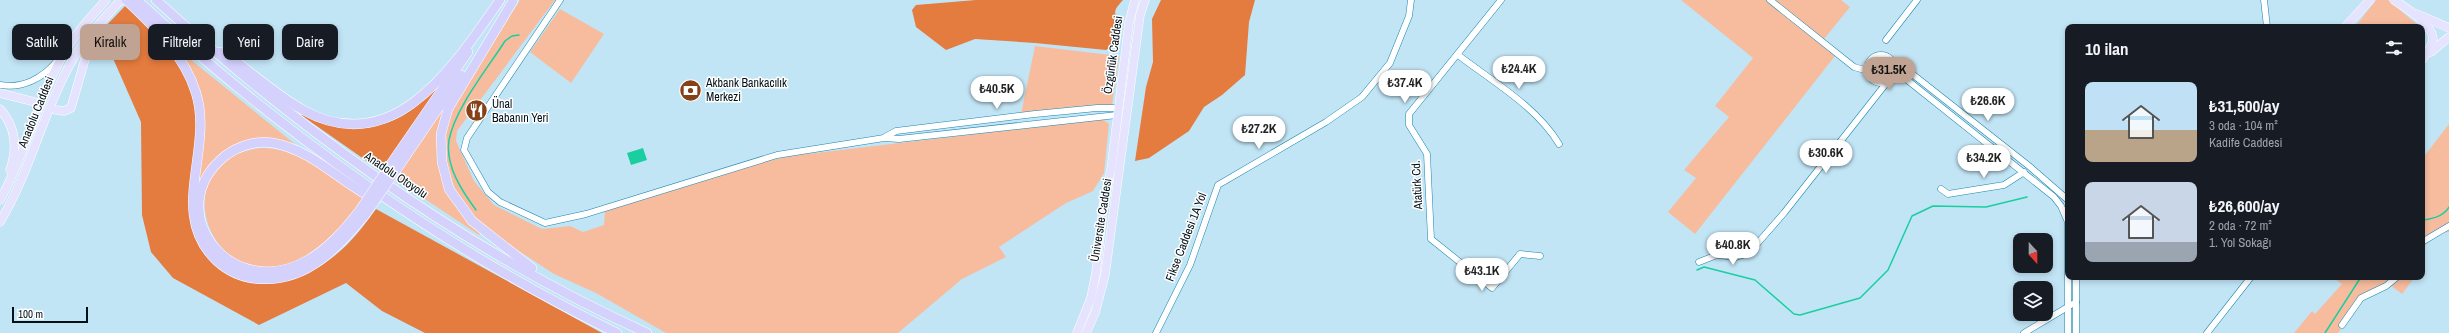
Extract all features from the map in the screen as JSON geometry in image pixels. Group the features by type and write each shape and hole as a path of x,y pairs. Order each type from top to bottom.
{"highway":[{"path":"126,0 178,56 194,85 201,119 192,207 201,241 220,264 247,277 268,279 288,276 312,266 331,252 362,212 514,0"},
{"name":"Anadolu Otoyolu","path":"137,0 260,106 310,145 416,220 547,297 617,333"},
{"name":"Anadolu Otoyolu","path":"156,0 183,24"},
{"path":"215,50 232,58 304,110 328,120 366,122 386,118 400,112 421,99 441,78 500,0"},
{"path":"394,167 504,0"},
{"path":"514,0 448,109 441,134 442,162 449,189 472,221 514,255 570,295"},
{"name":"Anadolu Otoyolu","path":"215,52 316,135 373,175 489,249 570,295 647,333"},
{"path":"362,212 332,242 308,260 286,269 262,272 239,267 216,251 206,236 200,204 207,178 220,160 236,149 249,144 271,143 289,147 309,157 372,198 416,220"}],"main road":[{"name":"Anadolu Caddesi","path":"72,42 86,22 106,0"},
{"name":"Anadolu Caddesi","path":"99,24 121,0"},
{"name":"Özgürlük Caddesi","path":"1117,111 1129,23 1135,0"},
{"name":"Özgürlük Caddesi","path":"1127,111 1140,15 1145,0"},
{"path":"2354,16 2364,0"},
{"path":"2347,24 2370,0"},
{"path":"2394,0 2414,13 2449,28"},
{"path":"2400,0 2414,13 2422,24"},
{"path":"2425,27 2433,38 2430,48 2425,56"},
{"path":"2425,57 2449,37"},
{"name":"Anadolu Caddesi","path":"0,222 20,184 68,69 80,49"},
{"name":"Anadolu Caddesi","path":"1,199 20,158 45,94 62,60"},
{"path":"56,110 64,111 71,108 85,60"},
{"path":"0,93 35,102"},
{"path":"0,109 9,121 16,143 14,159 1,199"},
{"name":"Üniversite Caddesi","path":"1077,333 1091,298 1096,273 1117,111"},
{"name":"Üniversite Caddesi","path":"1086,333 1097,307 1105,275 1110,225 1122,163 1127,111"}],"street":[{"path":"560,0 524,51 467,138 464,150 478,179 494,199 545,223 586,214 776,155 884,138 899,139 1117,111 1127,111"},
{"name":"Fikse Caddesi 1A Yol","path":"1156,333 1190,265 1218,185 1326,122 1362,97 1390,63 1409,16 1411,0"},
{"name":"Atatürk Cd.","path":"1501,0 1409,114 1409,125 1427,154 1431,239 1492,288 1520,254 1540,256"},
{"path":"1886,40 1917,0"},
{"path":"2264,0 2267,24"},
{"path":"1772,1 1854,67 1868,71 1875,82 1888,81"},
{"path":"1458,55 1521,103 1551,130 1559,144"},
{"path":"1868,71 1872,58 1881,55 1890,58 1895,66 1911,73 2030,166 2065,197"},
{"path":"0,85 25,84 37,80 58,60"},
{"path":"1893,76 1895,66"},
{"path":"1699,262 1717,255 1736,257 1749,253 1784,213 1888,81 1893,76 1898,74 2054,197 2061,206 2065,215"},
{"path":"1941,189 1948,194 2004,185 2024,172"},
{"path":"2425,240 2449,226"},
{"path":"2068,280 2068,333"},
{"path":"2068,288 2077,280"},
{"path":"2076,333 2078,280"},
{"path":"2207,333 2249,280"},
{"path":"2342,325 2361,298 2386,286 2394,280"},
{"path":"2024,333 2076,302"}],"shaded area":[{"path":"520,0 555,0 457,131 456,141 474,181 494,205 542,229 570,226 583,232 604,225 605,210 754,164 790,156 1103,119 1109,124 1104,173 1093,191 1066,203 999,247 1006,257 962,279 898,333 666,333 596,293 554,274 502,240 475,218 455,189 447,169 446,131 455,104"},
{"path":"976,0 1123,0 1115,12 1117,35 1115,44 1106,50 975,39 946,50 916,27 912,10 916,5"},
{"path":"1161,0 1255,0 1249,22 1245,75 1222,95 1204,107 1189,131 1149,158 1135,161 1146,87 1153,62 1152,19"},
{"path":"1681,0 1841,0 1850,7 1820,44 1835,56 1695,234 1668,212 1696,178 1684,170 1729,117 1715,106 1753,58"},
{"path":"2376,0 2388,0 2416,24 2357,24"},
{"path":"127,4 148,26 148,60 176,60 190,84 197,112 196,145 190,194 192,226 200,248 213,264 230,275 249,280 269,282 290,278 311,271 343,249 376,209 602,333 425,333 382,311 346,283 259,325 173,278 151,252 142,215 141,122 114,60 140,60 140,24 108,24"},
{"path":"560,9 604,34 571,83 530,52"},
{"path":"1035,46 1119,56 1112,105 1021,114"},
{"path":"185,60 191,60 296,145 282,141 221,155 208,169 197,192 204,139 204,124 203,108 193,76"},
{"path":"1881,61 1887,64 1890,70 1887,76 1881,79 1875,76 1872,70 1875,64"},
{"path":"449,72 381,171 301,115 306,115 327,122 362,126 380,125 403,116 414,108 433,91"},
{"path":"447,103 438,164 444,185 449,194 466,218 480,233 479,235 395,179"},
{"path":"2449,124 2449,232 2434,234 2425,245 2425,155"},
{"path":"260,148 288,152 302,158 363,198 341,227 321,246 314,251 279,267 249,266 226,252 210,230 205,205 210,180 228,159"},
{"path":"643,148 647,160 631,165 627,153"},
{"path":"2336,280 2413,280 2402,294 2390,285 2364,297 2338,333 2294,333 2312,311 2315,314 2342,284"}],"waterway":[{"path":"476,210 465,195 452,169 448,150 449,140 452,128 458,115 481,76 505,41 512,36 519,35"},
{"path":"1697,270 1704,267 1755,280 1794,314 1800,315 1860,298 1888,270 1912,216 1933,206 1986,207 2027,197"},
{"path":"2425,220 2441,215 2449,207"},
{"path":"2325,333 2359,280"}],"place":[{"name":"Akbank Bankacılık Merkezi","path":"691,90"},
{"name":"Ünal Babanın Yeri","path":"476,111"}]}
